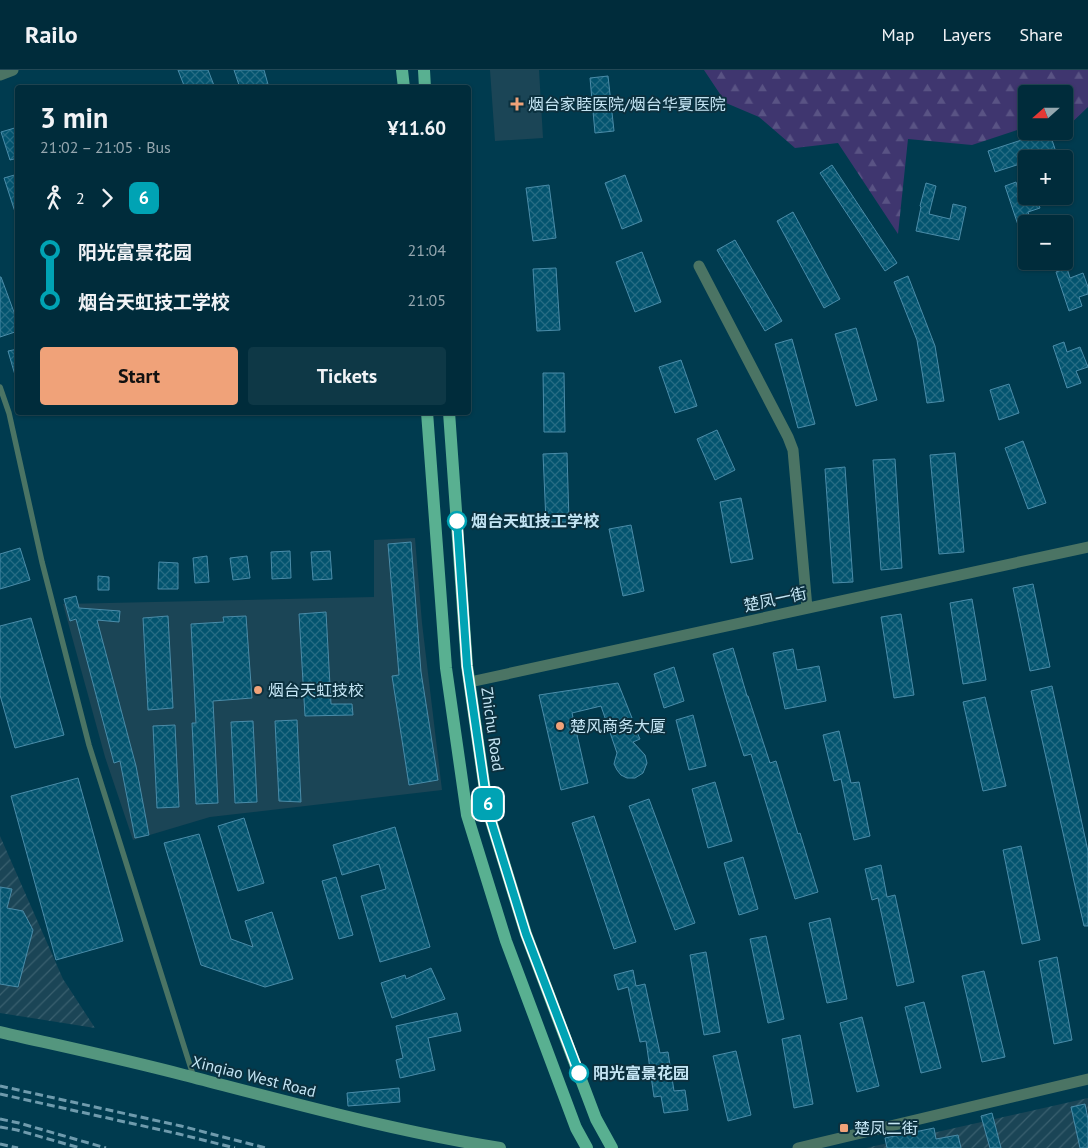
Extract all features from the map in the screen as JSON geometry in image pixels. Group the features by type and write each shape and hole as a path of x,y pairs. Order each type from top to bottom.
{"main road":[{"path":"402,70 404,85"},
{"path":"424,70 426,85"},
{"path":"427,415 446,668 467,815 506,941 576,1128 587,1148"},
{"name":"Zhichu Road","path":"449,415 467,666 488,811 526,934 596,1119 612,1148"}],"street":[{"path":"0,74 13,70"},
{"path":"699,266 793,450 807,608"},
{"name":"楚凤一街","path":"470,682 1088,547"},
{"name":"Xinqiao West Road","path":"0,1032 355,1119 450,1140 500,1148"},
{"path":"798,1148 1088,1079"}],"lane":[{"path":"0,387 9,413 42,562 89,745 194,1078"}],"shaded area":[{"name":"烟台家睦医院/烟台华夏医院","path":"490,70 539,70 543,138 495,141"},
{"name":"烟台天虹技校","path":"415,538 422,623 442,790 210,817 133,840 105,757 63,604 374,597 374,540"},
{"path":"0,836 63,979 95,1028 0,1013"},
{"path":"1088,1098 1088,1148 866,1148"}],"green space":[{"path":"704,70 1088,70 1088,107 1073,121 1073,85 1018,85 1018,130 972,145 908,139 898,234 838,143 795,148 759,117 726,103"}],"building":[{"path":"178,70 208,70 214,85 184,85"},
{"path":"234,70 264,70 268,85 239,85"},
{"path":"608,76 614,131 595,133 590,78"},
{"path":"15,128 15,159 10,160 1,132"},
{"path":"1022,140 1052,140 1055,150 1018,150 1018,165 995,172 988,151"},
{"path":"832,165 897,263 885,271 820,173"},
{"path":"15,175 15,212 4,178"},
{"path":"625,175 642,221 622,229 605,183"},
{"path":"1016,182 1018,205 1039,205 1040,208 1028,212 1029,215 1018,215 1018,225 1005,186"},
{"path":"926,183 936,186 929,214 950,219 953,204 966,207 959,240 916,231"},
{"path":"549,185 556,238 533,241 526,188"},
{"path":"793,212 840,299 824,308 777,221"},
{"path":"735,240 782,321 765,331 717,250"},
{"path":"642,252 661,302 635,312 616,262"},
{"path":"556,268 560,330 537,331 533,269"},
{"path":"1068,270 1070,278 1083,273 1088,287 1088,294 1079,297 1082,306 1069,311 1056,272"},
{"path":"908,276 935,346 944,401 927,403 917,340 894,282"},
{"path":"1,277 15,315 15,332 0,337"},
{"path":"856,328 877,400 856,406 835,334"},
{"path":"792,339 815,424 798,428 775,344"},
{"path":"1064,342 1067,352 1080,347 1088,367 1076,371 1081,383 1067,388 1053,346"},
{"path":"15,350 15,375 8,351"},
{"path":"681,360 697,406 675,413 659,367"},
{"path":"543,373 564,373 565,432 544,432"},
{"path":"1009,384 1019,413 999,420 990,390"},
{"path":"717,430 735,470 715,480 697,439"},
{"path":"1023,441 1046,503 1028,509 1005,448"},
{"path":"567,453 569,522 546,522 543,454"},
{"path":"955,453 964,552 939,554 930,455"},
{"path":"895,459 902,568 881,570 873,460"},
{"path":"845,467 853,582 833,583 825,469"},
{"path":"741,498 753,559 731,563 720,502"},
{"path":"631,525 644,591 623,596 609,529"},
{"path":"411,542 421,672 438,780 409,785 392,676 399,675 388,544"},
{"path":"20,548 30,580 0,589 0,554"},
{"path":"290,551 291,578 272,579 271,552"},
{"path":"330,551 332,579 313,580 311,552"},
{"path":"207,556 209,582 195,583 193,558"},
{"path":"247,556 250,578 233,580 230,558"},
{"path":"159,562 178,563 178,589 158,589"},
{"path":"98,576 109,577 109,590 98,590"},
{"path":"1033,584 1050,667 1030,671 1013,588"},
{"path":"76,596 79,608 120,611 119,622 97,620 136,766 149,835 135,838 120,761 114,763 76,619 70,621 64,599"},
{"path":"972,599 986,680 963,684 950,603"},
{"path":"326,612 331,704 352,704 353,715 305,716 299,614"},
{"path":"901,614 914,695 894,698 881,617"},
{"path":"168,616 173,708 148,710 143,618"},
{"path":"246,616 252,698 213,701 218,803 196,804 192,723 196,723 191,624 224,622 223,617"},
{"path":"31,618 64,735 15,748 0,695 0,626"},
{"path":"733,648 770,763 776,761 818,892 795,899 751,754 744,756 713,654"},
{"path":"793,649 797,670 819,666 826,701 785,709 773,653"},
{"path":"674,667 684,701 664,708 654,674"},
{"name":"楚风商务大厦","path":"618,683 632,718 630,719 633,731 636,730 640,739 633,742 645,755 647,763 643,773 635,778 627,778 617,770 614,764 617,753 601,706 572,713 588,783 561,790 539,695"},
{"path":"1052,686 1088,851 1088,926 1084,926 1031,691"},
{"path":"985,697 1006,786 983,791 963,702"},
{"path":"693,715 706,766 689,770 676,720"},
{"path":"297,720 301,802 279,801 275,721"},
{"path":"253,721 257,802 235,803 231,722"},
{"path":"175,725 179,807 157,808 153,726"},
{"path":"839,731 851,783 859,782 870,836 854,840 841,779 834,781 823,735"},
{"path":"78,778 123,941 56,960 11,796"},
{"path":"715,782 732,841 708,848 692,789"},
{"path":"649,799 695,923 675,930 629,806"},
{"path":"594,816 636,942 614,949 572,823"},
{"path":"244,818 264,883 238,891 218,826"},
{"path":"395,827 430,947 380,962 361,896 386,889 379,864 342,875 333,845"},
{"path":"199,834 231,939 253,947 245,921 272,912 293,979 265,987 201,965 164,843"},
{"path":"1021,846 1040,940 1022,944 1003,850"},
{"path":"743,857 758,909 739,915 724,863"},
{"path":"881,865 887,897 895,895 914,982 897,986 878,898 872,900 865,869"},
{"path":"336,877 353,935 339,939 322,881"},
{"path":"0,887 12,889 7,908 23,911 33,930 18,987 0,984"},
{"path":"830,918 847,999 827,1003 809,923"},
{"path":"766,936 784,1019 768,1023 750,939"},
{"path":"706,952 720,1032 704,1035 690,955"},
{"path":"1057,957 1072,1040 1054,1044 1039,961"},
{"path":"431,968 445,999 392,1018 381,983 405,975 406,979"},
{"path":"633,970 636,986 645,984 660,1053 668,1052 674,1091 685,1090 688,1110 664,1113 661,1096 654,1097 646,1041 640,1042 628,987 618,990 614,975"},
{"path":"984,971 1005,1057 982,1062 962,976"},
{"path":"924,1002 941,1068 921,1073 905,1007"},
{"path":"457,1013 461,1031 428,1038 435,1070 400,1078 396,1060 403,1058 396,1026"},
{"path":"862,1017 879,1086 857,1092 840,1023"},
{"path":"800,1035 813,1104 794,1108 782,1039"},
{"path":"736,1051 751,1115 728,1121 713,1056"},
{"path":"399,1088 400,1102 348,1106 347,1093"},
{"path":"1085,1104 1088,1119 1088,1148 1080,1148 1071,1107"},
{"path":"992,1113 1001,1148 990,1148 981,1116"},
{"path":"934,1128 936,1139 958,1135 961,1148 887,1148 885,1138"}],"railway":[{"path":"0,1086 181,1126 266,1148"},
{"path":"0,1094 235,1148"},
{"path":"0,1119 106,1148"},
{"path":"0,1127 80,1148"},
{"path":"0,1144 18,1148"}],"bus line":[{"name":"6","path":"457,521 467,666 488,811 526,934 579,1073"}],"place":[{"name":"烟台家睦医院/烟台华夏医院","path":"517,104"},
{"name":"烟台天虹技工学校","path":"457,521"},
{"name":"烟台天虹技校","path":"258,690"},
{"name":"楚风商务大厦","path":"560,726"},
{"name":"阳光富景花园","path":"579,1073"},
{"name":"楚凤二街","path":"844,1128"}]}
